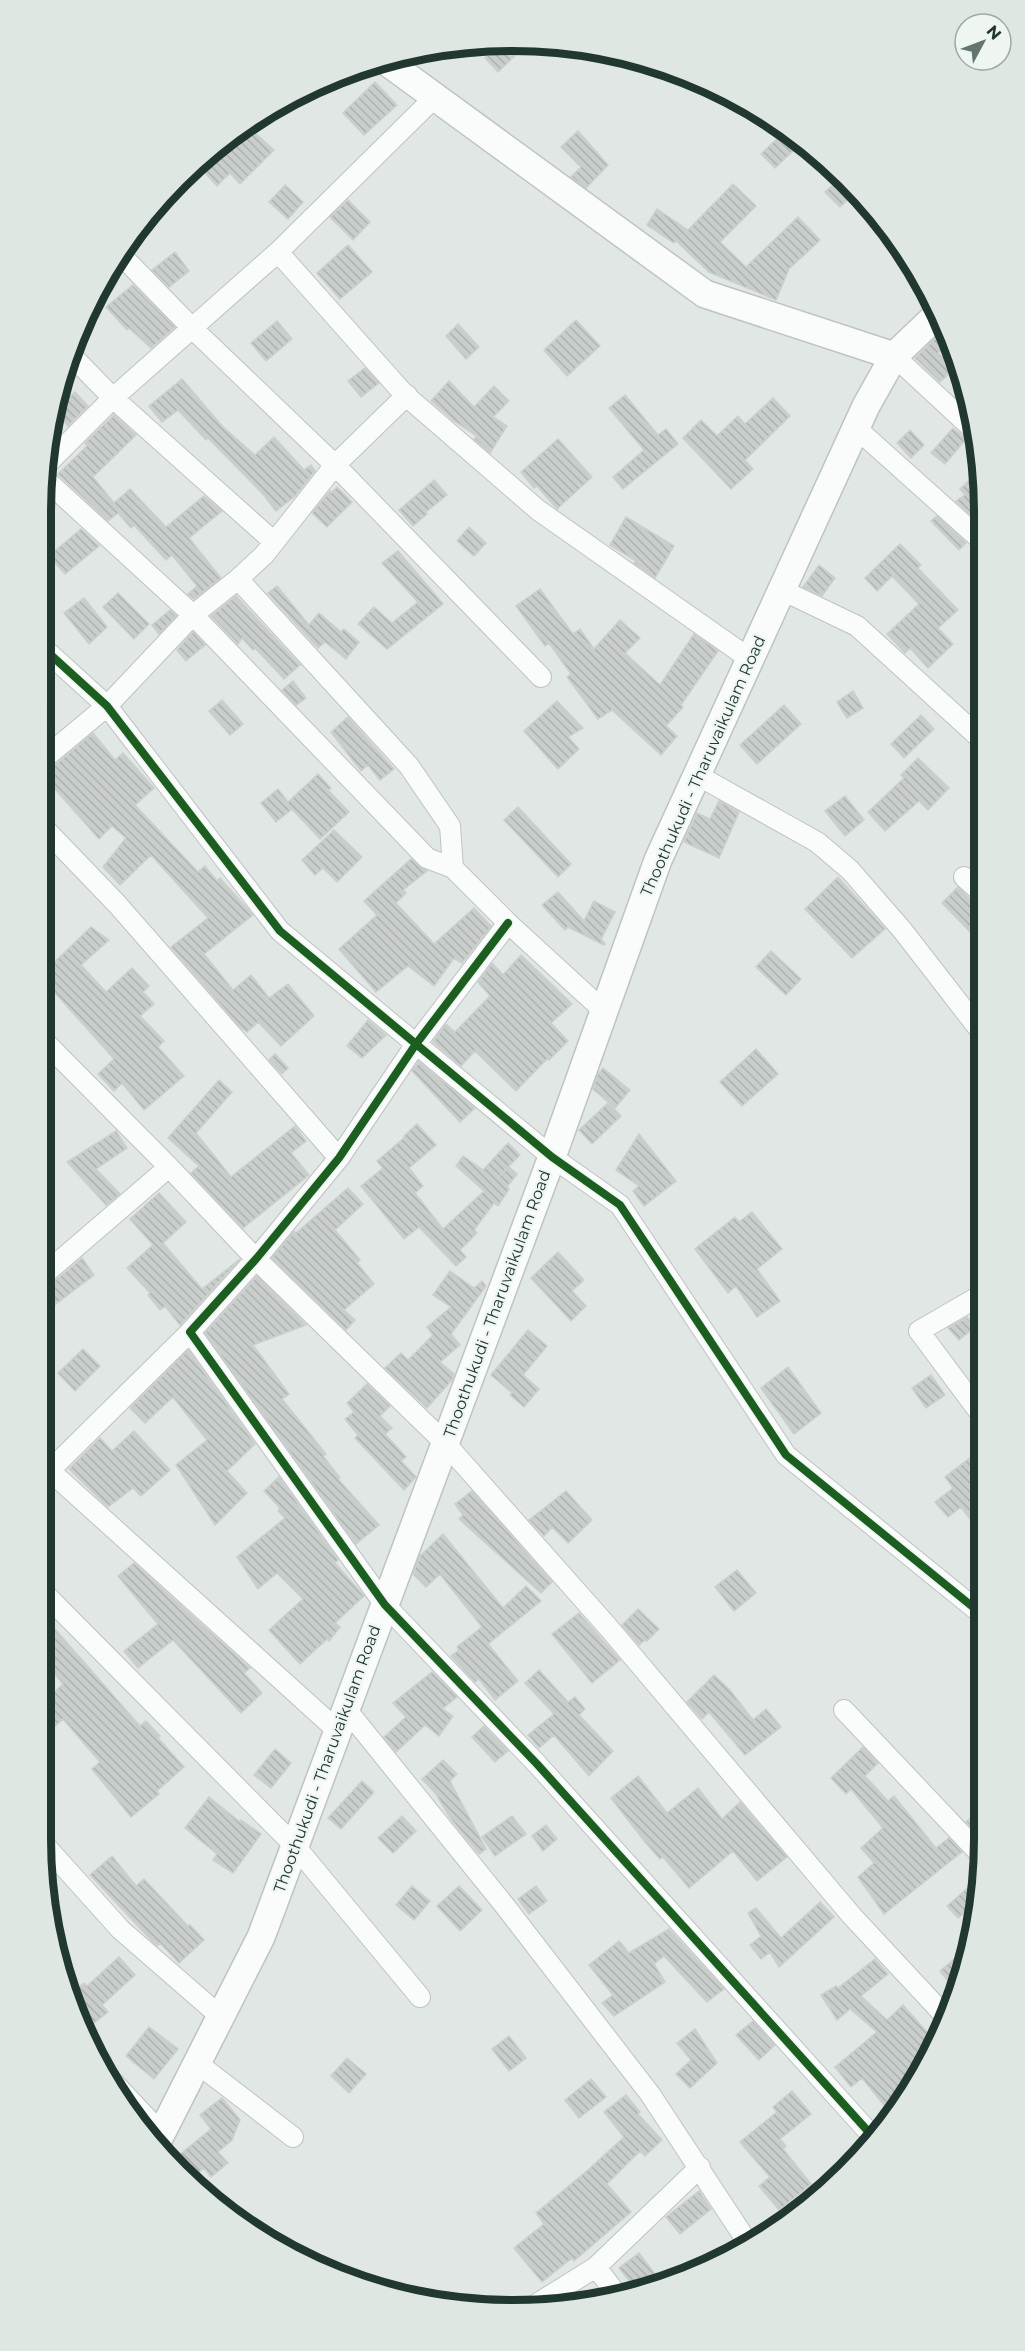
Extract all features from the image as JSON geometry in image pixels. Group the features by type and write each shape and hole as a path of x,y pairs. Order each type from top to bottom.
{"main road":[{"path":"393,67 705,294 894,356"},
{"name":"Thoothukudi - Tharuvaikulam Road","path":"160,2136 261,1937 552,1157 658,860 856,428 894,356 932,320"}],"street":[{"path":"55,456 113,398 278,252 434,98"},
{"path":"278,252 407,395 538,510 750,658"},
{"path":"126,260 192,328 335,465 541,677"},
{"path":"894,356 965,422"},
{"path":"76,361 113,398 274,542"},
{"path":"51,752 107,705 193,615 264,555 335,465 407,395"},
{"path":"856,428 974,534"},
{"path":"52,485 193,615 427,858 453,868 508,923 604,1011"},
{"path":"238,579 409,766 450,826 453,868"},
{"path":"782,590 857,626 974,733"},
{"path":"51,655 107,705 280,931 552,1157 620,1205 786,1455 974,1609"},
{"path":"697,775 817,842 850,870 903,931 974,1023"},
{"path":"51,836 117,904 339,1158"},
{"path":"964,877 974,885"},
{"path":"51,1468 190,1332 256,1259 339,1158 416,1044 508,923"},
{"path":"51,1049 169,1167 256,1259 445,1443 608,1627 852,1916 941,2011"},
{"path":"51,1268 169,1167"},
{"path":"974,1299 919,1331 974,1405"},
{"path":"190,1332 385,1605 537,1764 869,2131"},
{"path":"51,1479 342,1720 505,1906 650,2094 744,2237"},
{"path":"51,1601 295,1846 420,1997"},
{"path":"844,1710 974,1847"},
{"path":"51,1853 121,1930 220,2016"},
{"path":"197,2063 293,2137"},
{"path":"545,2299 596,2267 700,2167"},
{"path":"596,2267 612,2289"}],"building":[{"path":"519,51 498,72 485,58 491,52"},
{"path":"375,82 397,105 364,135 343,113"},
{"path":"253,131 274,150 240,184 230,173 217,186 203,171"},
{"path":"578,131 608,165 586,188 571,177 581,167 561,147"},
{"path":"779,136 795,149 775,168 761,154"},
{"path":"835,183 850,198 840,207 825,192"},
{"path":"733,184 756,206 720,242 746,267 798,217 820,240 789,269 776,300 709,272 676,241 674,243 647,225 657,209 688,230"},
{"path":"285,185 303,202 288,219 269,202"},
{"path":"348,200 370,222 353,240 330,217"},
{"path":"348,245 372,272 340,299 317,273"},
{"path":"175,252 189,271 169,287 152,270"},
{"path":"133,285 175,327 151,348 129,328 127,330 106,307"},
{"path":"576,320 600,346 567,376 544,350"},
{"path":"277,321 292,339 266,361 251,343"},
{"path":"458,324 479,347 466,359 446,336"},
{"path":"939,335 944,347 938,353 950,365 952,371 940,382 915,358"},
{"path":"365,368 379,383 361,397 348,381"},
{"path":"182,379 223,427 255,455 274,437 304,470 311,465 315,471 295,496 276,511 262,493 178,410 162,422 149,406"},
{"path":"449,381 474,407 494,386 509,401 493,417 507,426 490,453 474,439 477,436 454,421 431,401"},
{"path":"75,392 88,406 68,426 61,418 65,401"},
{"path":"625,395 658,435 666,429 678,444 623,489 613,477 644,450 609,408"},
{"path":"773,398 790,416 745,460 753,469 731,489 683,438 701,420 717,436 738,416 745,424"},
{"path":"114,415 136,435 93,477 114,503 130,489 166,527 204,496 222,511 189,538 221,578 194,599 188,594 197,586 172,555 166,560 134,525 131,528 118,513 108,521 58,474"},
{"path":"953,428 966,439 945,464 931,453"},
{"path":"910,430 924,445 911,458 897,443"},
{"path":"558,439 592,477 557,509 537,486 534,488 521,472"},
{"path":"973,477 974,518 956,501 965,495 960,489"},
{"path":"434,480 447,495 413,526 399,510"},
{"path":"337,487 352,502 327,527 312,513 330,491 331,493"},
{"path":"937,516 966,543 959,550 931,521"},
{"path":"626,517 674,546 655,578 634,563 636,561 610,545"},
{"path":"469,527 486,543 474,556 457,541"},
{"path":"81,529 99,546 65,574 51,558 51,554"},
{"path":"900,544 921,565 918,568 958,610 938,628 953,644 928,668 910,648 905,653 887,634 919,604 892,576 877,591 865,578"},
{"path":"398,551 443,604 387,649 358,624 374,607 392,623 418,602 382,563"},
{"path":"819,565 835,578 822,596 803,587"},
{"path":"277,586 309,625 319,613 341,632 344,629 359,642 346,659 325,642 318,648 268,593"},
{"path":"540,589 573,634 580,629 594,649 620,620 640,638 625,653 660,685 694,634 718,651 681,705 683,707 666,726 677,736 661,755 612,710 598,719 567,677 571,674 549,643 545,646 516,606"},
{"path":"118,593 149,624 134,639 103,607"},
{"path":"236,596 300,665 284,679 255,648 253,650 242,638 238,644 211,616"},
{"path":"84,598 107,627 89,644 64,613"},
{"path":"170,610 176,616 159,634 152,625"},
{"path":"193,632 205,645 186,661 177,650"},
{"path":"293,681 306,698 296,705 282,690"},
{"path":"853,691 863,708 847,718 837,702"},
{"path":"222,700 243,724 230,735 209,711"},
{"path":"557,701 583,728 568,737 579,749 558,769 524,731"},
{"path":"784,705 801,724 757,764 740,745"},
{"path":"921,715 934,729 904,758 891,744"},
{"path":"348,717 394,769 380,780 368,765 361,771 331,732"},
{"path":"93,733 115,760 123,753 154,788 135,805 198,872 205,866 217,881 220,878 253,915 204,954 233,990 251,975 269,998 288,984 314,1016 281,1046 258,1022 247,1032 239,1026 171,947 208,918 153,857 150,856 120,885 103,867 126,838 112,826 99,839 54,788 51,790 51,768"},
{"path":"918,758 949,788 928,810 919,801 885,831 868,812 904,778 901,775"},
{"path":"318,774 331,788 328,790 349,812 320,839 292,809 276,822 261,803 278,789 288,802"},
{"path":"845,796 864,820 845,836 825,811"},
{"path":"719,801 739,812 719,858 684,842 697,813 710,819"},
{"path":"518,807 571,864 558,877 504,820"},
{"path":"334,830 362,857 337,882 323,868 315,875 302,860"},
{"path":"411,859 427,871 403,890 406,893 396,903 434,944 474,908 491,926 462,963 454,958 434,986 408,966 376,992 339,949 377,915 364,901"},
{"path":"838,877 885,929 852,958 805,909"},
{"path":"958,887 974,902 974,930 971,933 942,903"},
{"path":"558,892 584,921 594,901 615,912 601,939 604,945 568,927 565,930 542,905"},
{"path":"91,927 109,940 81,965 106,992 132,968 149,986 143,992 154,1004 140,1016 164,1041 158,1047 184,1076 144,1110 122,1083 114,1091 98,1074 114,1059 51,988 51,965"},
{"path":"771,951 801,979 786,995 756,967"},
{"path":"521,955 572,1004 551,1023 568,1041 516,1091 475,1051 461,1066 433,1042 446,1024 455,1032 490,996 478,982 492,963 503,975"},
{"path":"368,1020 386,1035 362,1058 347,1046"},
{"path":"756,1049 778,1074 742,1106 720,1082"},
{"path":"275,1054 288,1068 282,1074 269,1060"},
{"path":"419,1062 475,1108 460,1122 412,1071"},
{"path":"603,1068 630,1090 615,1108 593,1089 598,1074"},
{"path":"219,1080 232,1092 196,1133 231,1177 295,1126 306,1141 291,1153 309,1175 243,1228 191,1173 199,1166 168,1138"},
{"path":"608,1103 621,1116 592,1144 579,1130"},
{"path":"417,1124 436,1145 409,1168 423,1186 415,1193 443,1229 484,1191 456,1166 463,1156 483,1170 508,1143 520,1155 496,1179 509,1167 517,1174 507,1187 509,1189 498,1206 494,1203 474,1230 477,1233 460,1250 466,1257 456,1266 419,1227 404,1239 361,1186 383,1168 377,1161"},
{"path":"116,1131 127,1148 96,1169 120,1194 106,1205 67,1162"},
{"path":"639,1134 676,1181 644,1206 633,1191 639,1186 616,1170"},
{"path":"348,1188 363,1204 335,1230 360,1260 357,1263 374,1284 344,1310 355,1320 346,1330 272,1258 294,1231 296,1233"},
{"path":"159,1193 186,1222 163,1243 202,1289 240,1259 180,1325 165,1306 160,1310 148,1295 150,1293 127,1268 153,1245 130,1219"},
{"path":"752,1212 782,1249 757,1269 780,1301 757,1317 736,1286 728,1293 695,1249 735,1217 739,1222"},
{"path":"558,1252 584,1280 572,1291 586,1306 571,1321 531,1278"},
{"path":"82,1258 94,1275 51,1308 51,1284"},
{"path":"450,1271 474,1288 482,1281 486,1286 451,1334 460,1345 440,1362 454,1374 452,1380 427,1408 385,1368 401,1353 408,1360 433,1335 427,1327 451,1307 433,1295"},
{"path":"257,1276 306,1325 253,1345 289,1394 282,1399 326,1454 323,1456 340,1478 338,1479 379,1525 356,1544 205,1333"},
{"path":"967,1317 974,1326 959,1340 948,1328"},
{"path":"528,1330 547,1346 523,1375 539,1389 524,1407 491,1375"},
{"path":"83,1349 100,1366 75,1391 58,1373"},
{"path":"188,1350 255,1444 227,1471 247,1493 215,1525 176,1465 207,1440 173,1397 145,1423 130,1408"},
{"path":"788,1367 821,1413 794,1434 761,1388"},
{"path":"931,1375 945,1395 926,1408 912,1388"},
{"path":"367,1384 390,1406 380,1416 392,1428 385,1434 406,1457 401,1461 416,1477 404,1490 355,1438 358,1435 345,1419 354,1412 347,1403"},
{"path":"134,1431 170,1470 141,1496 133,1488 108,1507 69,1469 100,1438 112,1451"},
{"path":"974,1455 973,1523 961,1507 948,1517 935,1502 953,1488 945,1477"},
{"path":"279,1477 338,1560 335,1563 364,1596 335,1623 340,1627 329,1641 327,1639 300,1664 269,1630 303,1599 277,1573 258,1589 237,1557 285,1518 278,1511 280,1508 264,1491"},
{"path":"472,1491 552,1582 541,1593 459,1519 463,1515 455,1504"},
{"path":"566,1491 592,1520 568,1543 552,1527 544,1536 529,1520"},
{"path":"443,1534 503,1608 526,1586 541,1601 488,1644 518,1681 495,1700 479,1679 475,1682 451,1656 459,1650 457,1647 482,1627 440,1574 426,1587 413,1574 420,1556"},
{"path":"134,1563 250,1668 244,1673 262,1693 241,1713 173,1640 138,1668 124,1651 158,1624 118,1576"},
{"path":"737,1570 756,1593 734,1611 715,1587"},
{"path":"638,1609 659,1629 647,1641 639,1645 622,1625"},
{"path":"579,1613 620,1660 592,1683 552,1634"},
{"path":"51,1625 140,1726 146,1721 184,1767 157,1791 159,1794 131,1817 92,1769 100,1762 63,1719 51,1730 51,1695 63,1684 51,1670"},
{"path":"539,1670 568,1702 575,1697 585,1709 579,1715 613,1751 589,1776 554,1735 539,1748 528,1735 554,1714 525,1683"},
{"path":"432,1672 457,1697 442,1709 453,1716 439,1736 425,1725 396,1752 384,1737 406,1717 393,1703"},
{"path":"714,1675 730,1690 753,1720 766,1709 781,1727 745,1755 709,1712 702,1719 687,1702"},
{"path":"484,1726 508,1751 495,1762 472,1737"},
{"path":"863,1747 878,1763 865,1776 888,1801 894,1796 936,1848 949,1838 962,1852 884,1914 858,1877 874,1863 861,1848 883,1828 851,1789 846,1794 831,1778"},
{"path":"275,1749 291,1763 271,1788 254,1775"},
{"path":"443,1760 457,1774 450,1781 486,1849 479,1854 450,1818 436,1794 422,1779"},
{"path":"638,1776 667,1813 698,1788 722,1819 740,1802 787,1857 757,1881 733,1851 689,1888 663,1857 660,1859 645,1842 611,1798"},
{"path":"362,1781 374,1792 341,1829 328,1818"},
{"path":"209,1797 240,1822 241,1820 261,1834 233,1873 213,1860 217,1854 185,1828"},
{"path":"974,1815 974,1830 966,1822"},
{"path":"402,1816 416,1831 393,1853 378,1838"},
{"path":"512,1816 526,1834 495,1856 482,1837"},
{"path":"546,1825 557,1839 543,1851 532,1836"},
{"path":"112,1856 136,1886 144,1879 204,1940 179,1963 160,1943 157,1946 90,1875"},
{"path":"971,1885 968,1909 958,1918 947,1906"},
{"path":"412,1886 430,1901 414,1920 396,1905"},
{"path":"459,1886 482,1910 460,1931 437,1906"},
{"path":"536,1886 547,1901 529,1914 518,1899"},
{"path":"820,1902 834,1917 779,1967 770,1952 761,1959 750,1945 761,1936 748,1913 756,1908 781,1938"},
{"path":"669,1929 724,1989 707,2002 664,1956 654,1964 665,1982 614,2016 602,2003 613,1995 589,1965 619,1941 629,1953"},
{"path":"959,1955 951,1985 940,1971"},
{"path":"119,1957 135,1975 102,2005 108,2012 91,2026 76,1990 84,1983 87,1986"},
{"path":"875,1959 888,1974 861,1996 887,2020 903,2005 930,2035 912,2069 887,2108 862,2078 851,2087 835,2067 877,2032 850,2009 837,2020 821,1995 836,1986 838,1988"},
{"path":"753,2021 775,2045 759,2060 736,2035"},
{"path":"149,2027 178,2049 154,2079 126,2056"},
{"path":"695,2029 717,2063 690,2088 676,2074 691,2060 677,2043"},
{"path":"509,2036 526,2058 509,2071 492,2049"},
{"path":"347,2058 366,2074 349,2093 331,2076"},
{"path":"591,2079 606,2097 579,2118 565,2100"},
{"path":"792,2091 811,2114 780,2139 786,2146 783,2149 811,2184 779,2210 759,2186 770,2177 740,2142 777,2112 773,2107"},
{"path":"626,2095 640,2112 638,2114 662,2140 645,2156 640,2151 607,2184 631,2212 574,2261 572,2258 542,2282 514,2248 544,2224 536,2213 624,2137 604,2112"},
{"path":"222,2098 240,2120 232,2140 218,2152 228,2163 211,2177 204,2168 196,2174 178,2156 211,2129 200,2115"},
{"path":"699,2191 711,2209 680,2234 666,2217"},
{"path":"639,2253 657,2277 632,2284 619,2268"}],"cycle path":[{"path":"51,655 107,706 280,931 552,1157 620,1205 786,1455 974,1608"},
{"path":"508,923 416,1044 339,1158 256,1259 190,1332 385,1605 537,1764 868,2132"}]}
